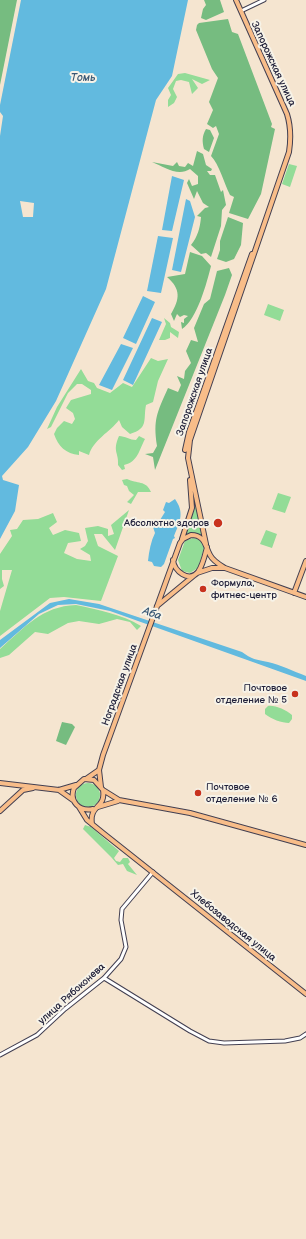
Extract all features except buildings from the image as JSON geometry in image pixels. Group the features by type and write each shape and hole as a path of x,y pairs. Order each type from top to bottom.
{"main road":[{"name":"Запорожская улица","path":"206,546 188,458 189,445 289,152 291,131 287,114 236,0"},
{"name":"Запорожская улица","path":"180,543 193,503 186,458 187,440 249,260 255,249"},
{"path":"225,568 212,568 188,576 179,572 174,560 180,543 187,536 195,535 201,538 214,560 225,568 306,597"},
{"path":"156,606 197,573 206,546"},
{"name":"Ноградская улица","path":"99,770 156,606 174,560"},
{"path":"294,592 306,561"},
{"path":"0,783 59,790 76,784 99,770 103,799 95,808 91,816 92,824"},
{"path":"84,779 94,780 102,788 119,800 190,813 306,845"},
{"path":"73,800 73,792 76,784"},
{"path":"0,811 23,790 36,787"},
{"path":"59,790 73,800 92,824"},
{"path":"79,807 88,810 119,800"},
{"name":"Хлебозаводская улица","path":"92,824 306,994"}],"street":[{"path":"241,12 264,0"},
{"name":"улица Рябоконева","path":"0,1056 29,1041 104,978 121,959 126,950 121,920 122,910 151,871"},
{"path":"104,978 190,1031 209,1041 224,1043 294,1040 306,1034"}],"green space":[{"path":"0,0 17,0 0,85"},
{"path":"204,0 220,0 224,12 206,20 201,18 203,9 206,5"},
{"path":"228,19 232,32 238,34 272,124 271,127 275,129 261,194 248,219 229,213 234,197 230,195 219,169 211,156 219,134 216,126 213,128 207,124 213,110 209,102 218,78 212,69 196,30 199,23"},
{"path":"185,73 210,80 202,84 192,79 198,88 192,94 189,82 181,80 176,81 173,89 177,97 174,103 168,107 168,100 171,95 168,88 178,74"},
{"path":"206,129 210,130 214,138 209,152 204,149 203,143 203,136"},
{"path":"197,151 203,154 206,165 212,169 211,171 207,171 210,175 215,175 221,192 223,190 226,205 222,210 221,226 211,257 206,253 201,254 191,245 197,235 200,225 201,217 197,216 205,208 209,207 203,203 197,191 194,199 187,183 189,179 192,186 198,184 198,176 190,169 176,172 152,162 173,166 177,162 179,166 185,167 188,163 193,166"},
{"path":"289,164 297,166 290,187 282,184"},
{"path":"228,217 243,223 241,245 234,259 226,262 217,259 220,250 220,241"},
{"path":"190,252 202,256 211,266 197,309 192,318 182,329 181,322 184,323 184,319 188,316 184,315 180,317 177,314 174,321 171,314 176,304 178,294 172,281 167,277 185,274"},
{"path":"229,268 232,275 225,295 155,470 153,457 145,454 153,453 157,446 155,429 159,410 168,388 178,392 181,385 177,376 184,379 185,371 191,363 186,351 191,340 198,342 194,328 204,304 210,299 217,271"},
{"path":"268,304 284,310 280,321 264,315"},
{"path":"164,318 170,323 171,327 179,332 178,338 170,332 170,338 159,340 166,324"},
{"path":"151,358 158,361 168,359 158,381 153,402 146,405 144,423 140,429 130,434 122,427 119,420 98,440 89,455 79,451 79,455 70,453 60,446 54,434 57,428 64,421 72,424 75,419 73,413 66,408 71,400 91,394 91,390 82,384 77,384 68,393 51,427 47,429 57,407 81,369 88,381 94,383 97,388 110,393 123,383 132,387"},
{"path":"119,436 136,440 139,436 145,439 135,458 124,465 125,469 122,470 118,465 116,449"},
{"path":"127,479 144,484 151,492 138,492 131,504 127,502 134,495 129,491 127,486 124,485 122,480"},
{"path":"278,493 291,497 285,513 272,509"},
{"path":"197,503 203,537 190,534 185,535"},
{"path":"129,510 115,550 102,534 94,534 98,546 118,556 101,601 64,597 50,598 0,636 0,611 12,570 2,570 4,586 0,589 0,554 12,536 10,530 17,529 23,520 38,519 53,513 57,522 49,528 53,535 65,530 79,533 81,541 68,543 64,553 77,559 91,561 90,555 80,549 85,546 88,541 85,528 98,526 108,529 108,536 114,534 111,525"},
{"path":"266,530 277,534 272,548 260,544"},
{"path":"193,538 200,540 204,548 198,568 190,573 182,571 178,560 185,541"},
{"path":"76,605 118,615 141,626 137,630 130,622 117,619 99,624 79,621 68,623 48,634 35,632 9,655 0,658 0,649 34,620 53,609"},
{"path":"268,706 277,707 287,711 292,715 292,719 289,723 286,723 270,718 265,714 265,709"},
{"path":"62,722 72,724 75,727 66,745 56,741"},
{"path":"88,783 97,786 100,795 97,804 88,807 79,804 76,795 79,786"},
{"path":"85,825 91,827 119,851 114,858 116,861 120,862 123,858 128,858 130,862 128,864 137,875 127,871 123,864 118,865 83,829"}],"water":[{"name":"Томь","path":"21,0 188,0 172,76 156,100 106,289 56,401 28,447 2,476 3,480 19,485 15,511 0,539 0,136 3,116 0,112 0,105","holes":["20,201 34,203 33,217 23,217"]},
{"path":"172,176 184,180 172,231 162,230"},
{"path":"186,199 190,201 195,217 181,272 172,270"},
{"path":"158,236 173,238 161,293 147,291"},
{"path":"143,296 155,302 136,344 123,338"},
{"path":"152,318 162,322 133,385 123,380"},
{"path":"121,344 133,348 112,390 99,385"},
{"path":"175,499 180,508 180,516 174,536 175,538 173,539 164,564 161,567 154,566 152,562 148,561 150,546 155,533 153,527 154,524 161,523 160,520 165,512 163,510 166,502 169,503"},
{"name":"Аба","path":"69,599 99,604 242,652 254,659 278,665 306,676 306,681 110,611 76,604 58,605 39,614 0,648 0,640 50,603"}],"place":[{"name":"Абсолютно здоров","path":"218,523"},
{"name":"Формула, фитнес-центр","path":"203,589"},
{"name":"Почтовое отделение № 5","path":"295,694"},
{"name":"Почтовое отделение № 6","path":"198,793"}]}
